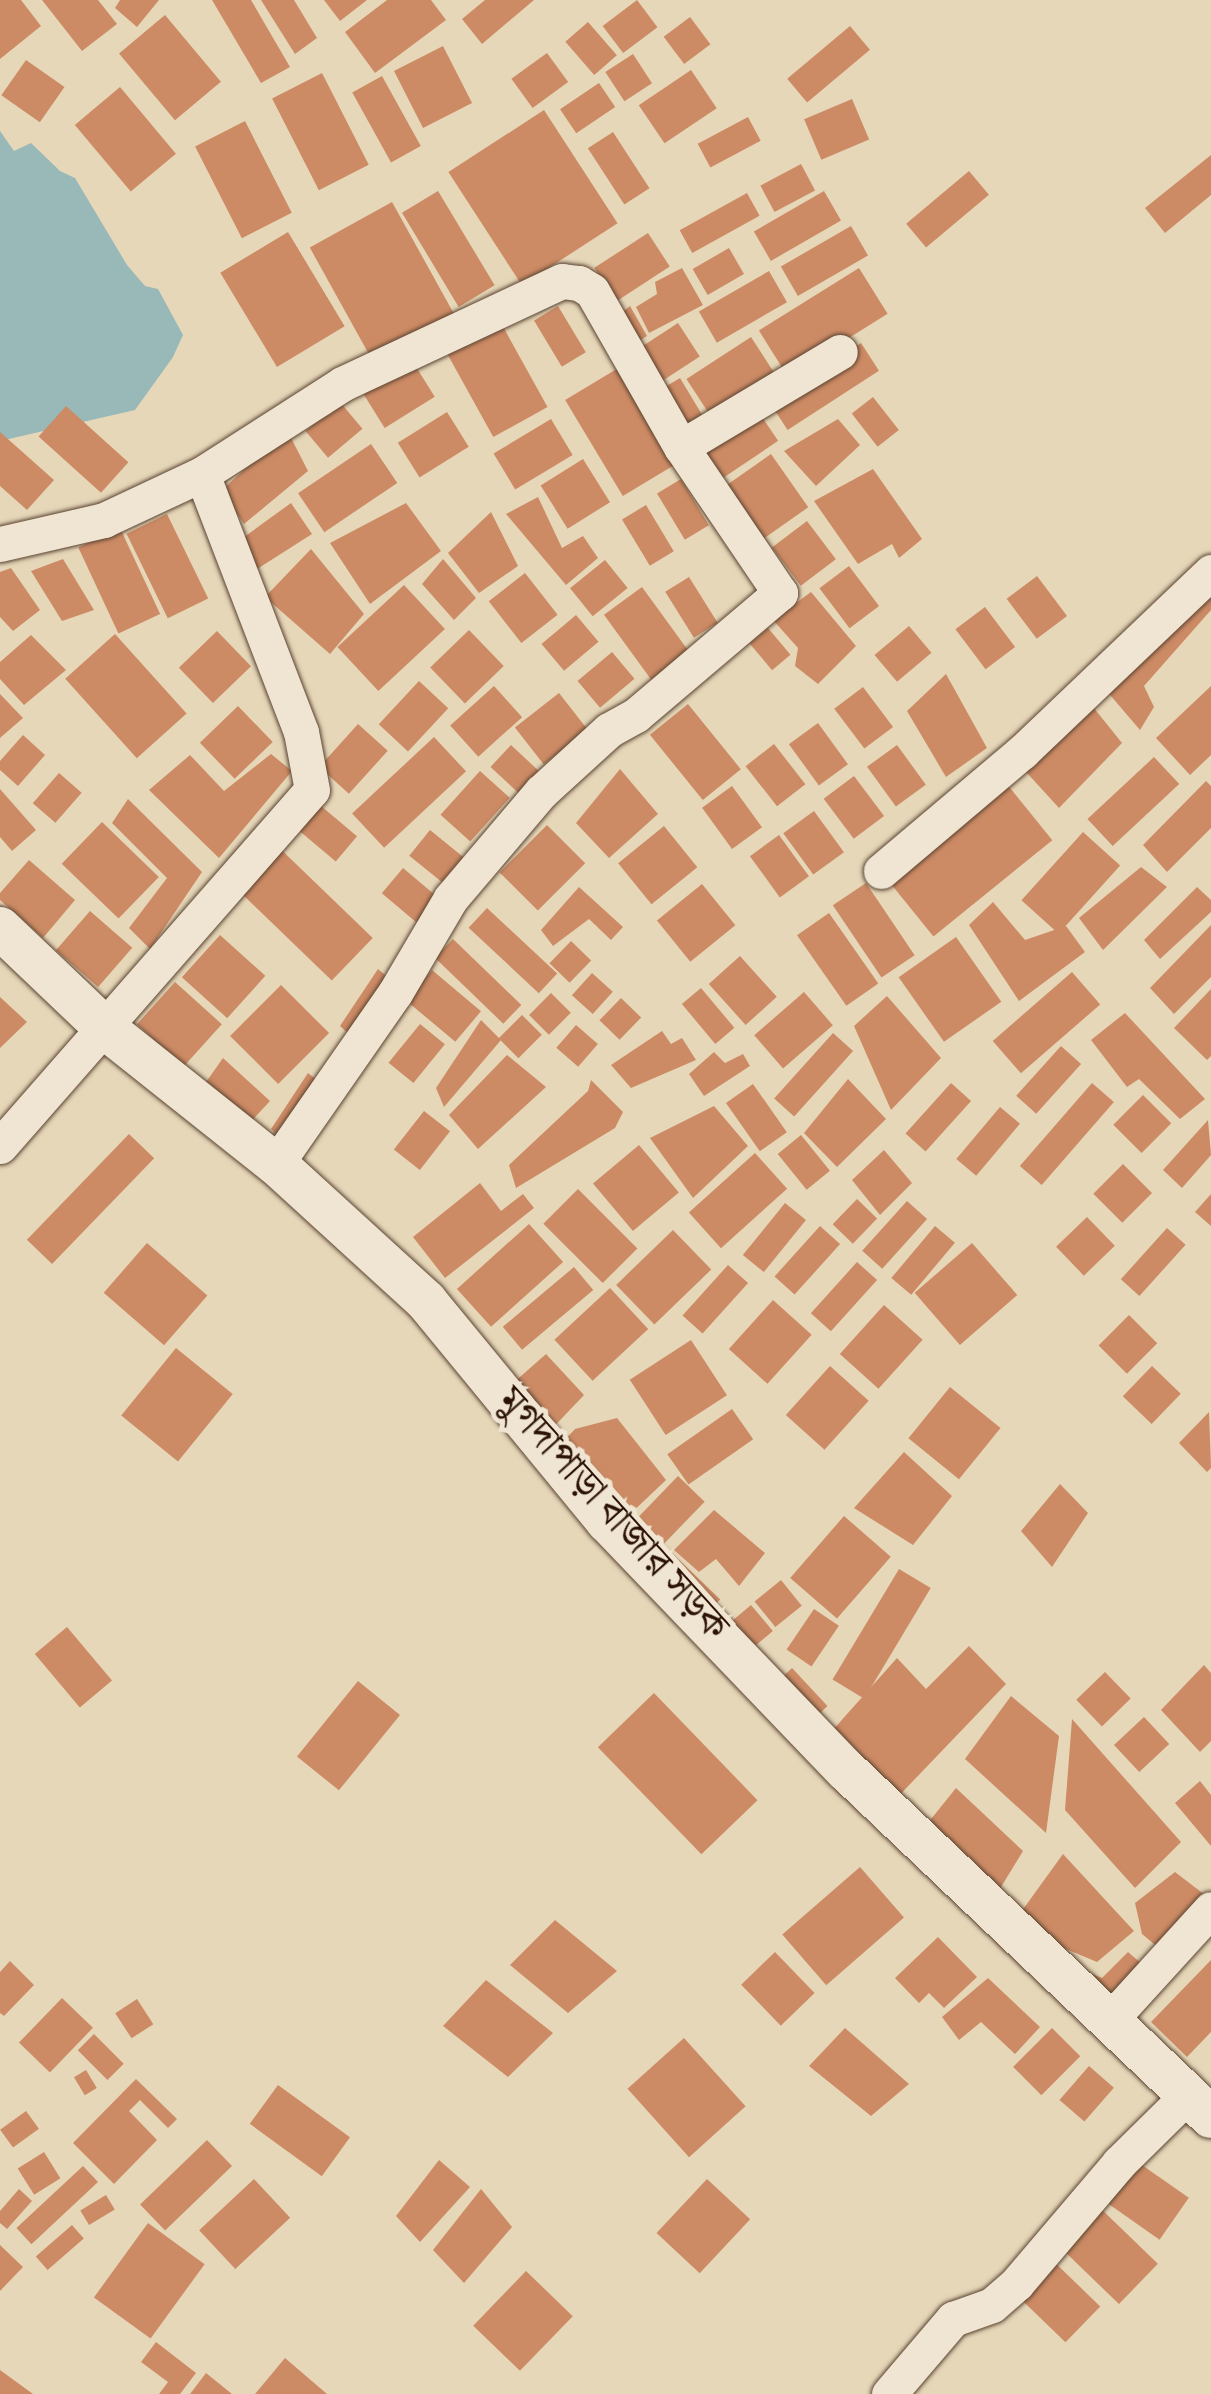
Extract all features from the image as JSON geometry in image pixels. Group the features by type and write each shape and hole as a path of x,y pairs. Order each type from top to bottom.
{"street":[{"path":"0,544 104,520 202,474 342,384 562,281 579,283 592,291 681,447 780,593 636,715 609,730 540,792 451,898 396,993 276,1164"},
{"path":"681,447 840,352"},
{"path":"0,1146 312,790 302,732 202,474"},
{"path":"881,871 1022,752 1211,572"},
{"name":"মুগদাপাড়া বাজার সড়ক","path":"0,928 106,1029 276,1164 426,1301 607,1521 845,1769 1199,2106"},
{"path":"1109,2021 1211,1909"},
{"path":"888,2394 952,2319 992,2305 1017,2283 1119,2163 1199,2106"}],"water":[{"path":"0,131 14,151 31,143 60,171 75,178 127,265 145,286 158,289 183,335 173,357 135,410 0,441"}],"building":[{"path":"0,0 21,0 41,26 0,59"},
{"path":"42,0 98,0 117,24 82,51"},
{"path":"120,0 159,0 137,27 115,8"},
{"path":"212,0 251,0 290,67 261,83"},
{"path":"261,0 294,0 317,38 295,54"},
{"path":"324,0 367,0 340,21"},
{"path":"387,0 431,0 446,20 375,73 345,32"},
{"path":"485,0 534,0 482,44 462,19"},
{"path":"637,0 657,27 623,53 603,26"},
{"path":"165,15 221,82 175,120 119,54"},
{"path":"690,17 710,44 684,64 664,37"},
{"path":"588,22 617,55 594,75 565,42"},
{"path":"850,26 870,50 807,102 787,79"},
{"path":"443,46 472,103 423,128 394,71"},
{"path":"547,53 568,82 533,108 511,79"},
{"path":"633,54 652,83 624,101 605,72"},
{"path":"26,60 65,87 40,122 1,95"},
{"path":"691,70 717,108 664,143 639,105"},
{"path":"322,73 369,165 319,190 272,98"},
{"path":"382,76 421,146 391,162 352,92"},
{"path":"599,83 615,107 576,133 560,109"},
{"path":"120,87 176,154 131,192 75,125"},
{"path":"852,99 869,140 821,160 804,119"},
{"path":"544,110 618,223 522,285 448,172"},
{"path":"748,117 761,141 710,168 698,144"},
{"path":"245,121 292,213 242,238 195,146"},
{"path":"613,132 649,188 624,205 588,148"},
{"path":"1211,155 1211,195 1165,233 1145,208"},
{"path":"801,164 815,190 774,212 760,186"},
{"path":"969,171 989,195 926,247 906,224"},
{"path":"438,191 495,285 459,307 402,213"},
{"path":"824,191 841,220 771,261 754,232"},
{"path":"747,193 760,216 692,253 680,230"},
{"path":"392,202 454,314 372,360 310,248"},
{"path":"851,226 868,255 798,296 781,266"},
{"path":"288,232 345,326 277,367 220,273"},
{"path":"648,233 670,267 616,301 594,268"},
{"path":"729,248 744,274 708,295 693,269"},
{"path":"682,268 703,305 649,333 636,307 657,294 655,282"},
{"path":"859,268 888,314 788,376 759,331"},
{"path":"769,271 787,302 717,343 699,312"},
{"path":"558,306 586,352 562,367 534,320"},
{"path":"630,306 647,336 618,354 615,318"},
{"path":"501,323 548,407 493,437 447,353"},
{"path":"678,323 700,357 659,383 637,350"},
{"path":"751,337 778,379 714,421 686,379"},
{"path":"861,343 879,371 788,430 770,402"},
{"path":"413,362 435,397 385,428 363,393"},
{"path":"620,367 678,463 623,496 565,400"},
{"path":"680,378 703,417 683,429 659,390"},
{"path":"873,397 899,430 878,447 852,414"},
{"path":"340,402 362,429 328,458 306,431"},
{"path":"66,406 128,462 101,493 39,436"},
{"path":"758,411 778,441 715,483 695,453"},
{"path":"447,412 469,447 420,478 398,443"},
{"path":"551,419 573,455 515,490 494,454"},
{"path":"838,419 860,445 816,486 784,451"},
{"path":"287,430 308,471 244,524 221,491"},
{"path":"0,432 54,480 27,510 0,486"},
{"path":"371,444 397,483 324,532 298,493"},
{"path":"771,454 808,507 762,540 724,487"},
{"path":"583,459 610,502 568,529 541,485"},
{"path":"873,469 922,539 899,558 892,544 858,564 814,501"},
{"path":"681,479 709,525 685,540 657,493"},
{"path":"538,497 562,548 583,536 598,558 566,585 506,514"},
{"path":"291,503 312,534 254,571 240,540"},
{"path":"406,503 441,551 370,604 330,543"},
{"path":"646,505 674,551 650,566 622,519"},
{"path":"491,512 518,566 479,593 448,553"},
{"path":"167,514 208,598 168,618 127,534"},
{"path":"807,521 836,559 801,586 772,547"},
{"path":"120,528 160,614 118,634 78,547"},
{"path":"311,549 364,614 330,654 265,597"},
{"path":"63,559 94,610 62,621 31,571"},
{"path":"443,559 476,598 454,620 422,584"},
{"path":"605,560 628,588 593,616 570,588"},
{"path":"849,566 879,606 850,628 819,588"},
{"path":"11,568 40,610 13,631 0,617 0,572"},
{"path":"525,573 558,615 521,643 489,601"},
{"path":"1037,576 1067,616 1037,639 1007,599"},
{"path":"689,577 718,623 694,638 665,592"},
{"path":"404,585 445,629 378,691 337,647"},
{"path":"642,587 690,653 652,681 604,615"},
{"path":"1211,589 1211,610 1144,686 1154,707 1140,730 1099,682"},
{"path":"811,592 856,646 818,684 795,666 798,648 773,620"},
{"path":"985,607 1015,647 986,669 955,629"},
{"path":"576,615 598,642 564,671 542,644"},
{"path":"909,626 931,653 897,682 875,655"},
{"path":"768,628 790,655 772,670 750,643"},
{"path":"469,630 504,666 465,703 430,668"},
{"path":"217,631 251,666 213,703 179,668"},
{"path":"115,634 187,714 137,758 65,679"},
{"path":"31,635 66,670 24,705 0,679 0,662"},
{"path":"612,652 634,679 600,708 578,681"},
{"path":"946,674 987,748 946,777 907,711"},
{"path":"419,681 448,708 408,751 379,724"},
{"path":"494,686 522,717 478,757 450,725"},
{"path":"1211,686 1211,755 1190,775 1156,738"},
{"path":"863,687 893,727 864,749 834,709"},
{"path":"1081,692 1122,743 1059,808 1007,751"},
{"path":"559,693 588,730 544,765 515,727"},
{"path":"0,694 23,718 0,738"},
{"path":"688,704 741,769 703,800 650,735"},
{"path":"238,706 273,742 235,779 200,743"},
{"path":"818,723 848,764 819,785 789,744"},
{"path":"358,724 388,751 349,794 319,767"},
{"path":"23,735 45,755 18,786 0,770 0,761"},
{"path":"434,737 466,771 384,848 352,813"},
{"path":"774,744 805,784 777,806 746,766"},
{"path":"511,745 543,775 523,797 491,767"},
{"path":"897,745 926,785 896,806 867,767"},
{"path":"271,754 292,771 219,858 149,790 190,755 224,791"},
{"path":"1154,757 1179,784 1113,846 1087,819"},
{"path":"620,769 658,814 609,858 576,823"},
{"path":"480,771 510,798 470,842 441,815"},
{"path":"59,773 82,793 55,823 33,803"},
{"path":"854,776 884,816 854,839 824,799"},
{"path":"1002,778 1052,840 933,936 883,874"},
{"path":"1206,781 1211,786 1211,828 1167,872 1143,845"},
{"path":"732,786 762,827 732,849 702,808"},
{"path":"0,789 36,830 12,851 0,837"},
{"path":"128,799 202,872 150,949 129,928 167,878 112,823"},
{"path":"321,806 357,836 336,861 300,831"},
{"path":"814,811 844,852 813,875 783,833"},
{"path":"102,822 159,877 119,919 62,864"},
{"path":"547,825 585,863 538,911 500,872"},
{"path":"664,826 697,867 652,904 618,863"},
{"path":"430,830 466,859 445,885 409,856"},
{"path":"1083,832 1120,865 1059,934 1021,900"},
{"path":"779,835 809,876 780,897 750,856"},
{"path":"267,836 373,938 332,981 226,878"},
{"path":"29,860 75,900 43,938 0,900 0,893"},
{"path":"1141,867 1167,887 1103,950 1079,918"},
{"path":"403,868 437,897 416,922 382,893"},
{"path":"866,883 915,955 881,977 833,905"},
{"path":"702,884 735,925 690,962 657,921"},
{"path":"579,887 623,927 611,940 589,919 553,946 541,930"},
{"path":"1197,887 1211,900 1211,912 1160,959 1144,940"},
{"path":"993,902 1025,940 1066,926 1085,952 1019,1001 969,925"},
{"path":"487,908 557,973 539,993 469,928"},
{"path":"90,911 132,948 98,987 56,950"},
{"path":"829,913 878,983 846,1006 797,935"},
{"path":"1211,925 1211,977 1174,1014 1150,988"},
{"path":"220,935 265,976 227,1018 182,977"},
{"path":"956,937 1001,1002 944,1042 899,977"},
{"path":"453,939 521,1005 503,1024 435,958"},
{"path":"571,941 591,960 570,983 549,963"},
{"path":"740,956 777,997 746,1025 709,984"},
{"path":"378,969 404,991 362,1046 340,1026"},
{"path":"432,970 481,1011 455,1042 406,1001"},
{"path":"1072,972 1100,1004 1021,1073 993,1041"},
{"path":"592,973 613,992 593,1014 572,995"},
{"path":"175,982 222,1024 184,1067 137,1024"},
{"path":"281,985 329,1033 278,1084 230,1036"},
{"path":"701,988 734,1028 715,1044 682,1004"},
{"path":"1211,989 1211,1056 1207,1060 1174,1028"},
{"path":"804,992 833,1025 783,1069 754,1035"},
{"path":"551,993 571,1013 549,1035 529,1015"},
{"path":"887,996 941,1058 891,1110 854,1026"},
{"path":"0,997 27,1022 0,1048"},
{"path":"621,998 641,1017 620,1040 599,1020"},
{"path":"1125,1013 1205,1099 1180,1119 1139,1079 1127,1087 1091,1040"},
{"path":"522,1015 542,1035 518,1058 499,1038"},
{"path":"481,1020 501,1040 444,1107 436,1088"},
{"path":"420,1024 445,1044 413,1083 389,1063"},
{"path":"576,1025 598,1044 578,1067 556,1048"},
{"path":"662,1031 671,1044 682,1038 696,1060 631,1088 611,1065"},
{"path":"833,1033 853,1051 794,1116 774,1098"},
{"path":"1061,1046 1081,1064 1036,1114 1016,1096"},
{"path":"714,1052 725,1063 743,1054 750,1066 704,1096 689,1074"},
{"path":"507,1055 546,1087 478,1149 449,1115"},
{"path":"223,1058 270,1101 246,1127 204,1085"},
{"path":"308,1073 334,1094 292,1149 271,1129"},
{"path":"848,1079 886,1119 837,1167 804,1133"},
{"path":"591,1080 623,1112 615,1128 516,1188 509,1165 588,1091"},
{"path":"951,1083 971,1101 926,1152 905,1134"},
{"path":"1092,1083 1114,1102 1042,1185 1020,1166"},
{"path":"753,1084 787,1132 760,1151 726,1103"},
{"path":"1143,1095 1171,1123 1142,1153 1113,1125"},
{"path":"714,1106 748,1146 693,1198 650,1138"},
{"path":"1000,1107 1020,1124 976,1176 956,1159"},
{"path":"424,1111 450,1131 420,1170 394,1150"},
{"path":"1208,1120 1211,1155 1182,1188 1163,1170"},
{"path":"129,1134 154,1158 52,1264 27,1240"},
{"path":"801,1135 830,1171 807,1190 778,1154"},
{"path":"639,1145 679,1192 633,1231 593,1184"},
{"path":"884,1150 912,1183 880,1215 852,1180"},
{"path":"755,1153 787,1189 721,1248 689,1213"},
{"path":"1123,1164 1152,1193 1122,1223 1093,1194"},
{"path":"480,1183 501,1211 523,1194 534,1208 445,1278 413,1237"},
{"path":"578,1189 637,1248 603,1283 543,1224"},
{"path":"1211,1194 1211,1226 1195,1212"},
{"path":"857,1199 877,1218 853,1244 833,1224"},
{"path":"907,1201 927,1219 882,1269 862,1251"},
{"path":"785,1203 806,1220 764,1272 743,1255"},
{"path":"1087,1217 1115,1246 1084,1276 1056,1247"},
{"path":"529,1224 563,1262 491,1327 457,1289"},
{"path":"820,1226 840,1244 795,1295 774,1277"},
{"path":"935,1226 955,1243 911,1295 891,1278"},
{"path":"1167,1228 1186,1245 1139,1296 1121,1279"},
{"path":"673,1230 711,1270 654,1324 616,1285"},
{"path":"147,1243 207,1295 164,1345 104,1293"},
{"path":"972,1243 1017,1295 960,1345 915,1293"},
{"path":"857,1262 877,1280 831,1331 811,1313"},
{"path":"728,1265 748,1283 703,1334 682,1316"},
{"path":"574,1267 593,1290 522,1350 503,1327"},
{"path":"610,1288 648,1329 593,1381 554,1340"},
{"path":"773,1300 812,1335 767,1384 729,1349"},
{"path":"884,1305 923,1340 878,1389 840,1354"},
{"path":"1129,1315 1157,1343 1127,1374 1099,1345"},
{"path":"691,1340 727,1395 666,1435 630,1380"},
{"path":"176,1348 233,1394 178,1462 121,1416"},
{"path":"546,1354 584,1395 546,1435 512,1384"},
{"path":"830,1366 869,1401 824,1450 786,1415"},
{"path":"1152,1366 1181,1394 1152,1424 1123,1396"},
{"path":"950,1387 1001,1428 959,1479 908,1438"},
{"path":"732,1409 753,1439 689,1485 667,1454"},
{"path":"1209,1412 1211,1468 1207,1472 1179,1443"},
{"path":"617,1418 666,1480 626,1518 561,1444 575,1429"},
{"path":"904,1452 952,1496 913,1545 854,1508"},
{"path":"678,1476 705,1502 656,1552 629,1526"},
{"path":"1060,1484 1088,1513 1052,1567 1021,1531"},
{"path":"714,1510 765,1553 739,1586 716,1559 699,1572 674,1550"},
{"path":"844,1516 891,1557 837,1619 790,1578"},
{"path":"672,1553 720,1600 706,1615 657,1568"},
{"path":"899,1569 931,1588 864,1699 833,1680"},
{"path":"781,1580 802,1606 775,1627 755,1601"},
{"path":"751,1605 773,1631 748,1652 726,1626"},
{"path":"814,1609 839,1626 811,1666 787,1650"},
{"path":"67,1627 112,1681 80,1708 35,1654"},
{"path":"969,1646 1006,1684 891,1804 823,1741 897,1658 926,1689"},
{"path":"1204,1665 1211,1673 1211,1741 1200,1752 1161,1710"},
{"path":"792,1668 827,1706 807,1725 772,1687"},
{"path":"1105,1672 1131,1699 1102,1726 1076,1700"},
{"path":"358,1681 400,1715 339,1790 297,1756"},
{"path":"654,1693 758,1800 701,1854 598,1747"},
{"path":"1011,1696 1059,1736 1046,1833 965,1759"},
{"path":"1144,1717 1169,1744 1139,1772 1114,1745"},
{"path":"1072,1719 1181,1842 1135,1888 1065,1810"},
{"path":"1200,1781 1211,1795 1211,1846 1175,1803"},
{"path":"956,1788 1023,1851 990,1905 919,1834"},
{"path":"1063,1854 1134,1931 1097,1962 1011,1926"},
{"path":"860,1867 904,1918 826,1985 782,1935"},
{"path":"1175,1872 1205,1895 1160,1949 1142,1934 1135,1903"},
{"path":"555,1920 617,1971 568,2013 510,1965"},
{"path":"938,1937 977,1977 944,2008 929,1993 919,2003 895,1978"},
{"path":"775,1952 815,1993 781,2026 741,1985"},
{"path":"1128,1952 1142,1964 1109,1999 1080,1969 1102,1978"},
{"path":"1211,1960 1211,2032 1187,2057 1151,2022"},
{"path":"10,1961 34,1985 4,2016 0,2013 0,1972"},
{"path":"988,1978 1040,2027 1015,2054 981,2022 959,2040 942,2017"},
{"path":"486,1980 553,2033 508,2077 443,2026"},
{"path":"62,1998 93,2028 50,2072 19,2043"},
{"path":"137,1999 153,2024 132,2038 115,2013"},
{"path":"845,2028 909,2084 871,2116 809,2066"},
{"path":"1052,2028 1080,2056 1041,2095 1013,2067"},
{"path":"94,2034 124,2064 107,2080 78,2050"},
{"path":"684,2038 746,2106 689,2157 628,2089"},
{"path":"1089,2066 1114,2088 1084,2122 1059,2100"},
{"path":"86,2070 97,2088 85,2095 74,2077"},
{"path":"136,2079 177,2119 168,2128 140,2100 129,2111 157,2140 114,2184 73,2143"},
{"path":"278,2085 350,2137 322,2176 250,2124"},
{"path":"26,2111 39,2129 13,2148 0,2130"},
{"path":"207,2140 232,2166 165,2230 140,2205"},
{"path":"44,2152 60,2178 34,2195 18,2168"},
{"path":"1129,2156 1189,2198 1160,2240 1100,2198"},
{"path":"439,2160 470,2187 420,2242 396,2216"},
{"path":"83,2166 98,2182 31,2244 16,2228"},
{"path":"254,2179 290,2218 235,2269 199,2230"},
{"path":"707,2179 750,2219 700,2273 657,2233"},
{"path":"19,2189 32,2201 7,2229 0,2223 0,2211"},
{"path":"481,2189 512,2227 464,2283 433,2250"},
{"path":"106,2195 115,2210 89,2225 80,2210"},
{"path":"1096,2204 1158,2264 1119,2304 1057,2244"},
{"path":"148,2223 205,2264 151,2339 94,2297"},
{"path":"72,2225 84,2239 48,2270 36,2256"},
{"path":"0,2245 23,2267 0,2291"},
{"path":"1047,2255 1100,2306 1065,2342 1012,2291"},
{"path":"526,2271 573,2316 520,2371 473,2326"},
{"path":"156,2342 196,2373 180,2394 159,2394 168,2382 141,2362"},
{"path":"285,2358 327,2394 255,2394"},
{"path":"0,2370 33,2394 0,2394"},
{"path":"206,2373 232,2394 190,2394"}]}
